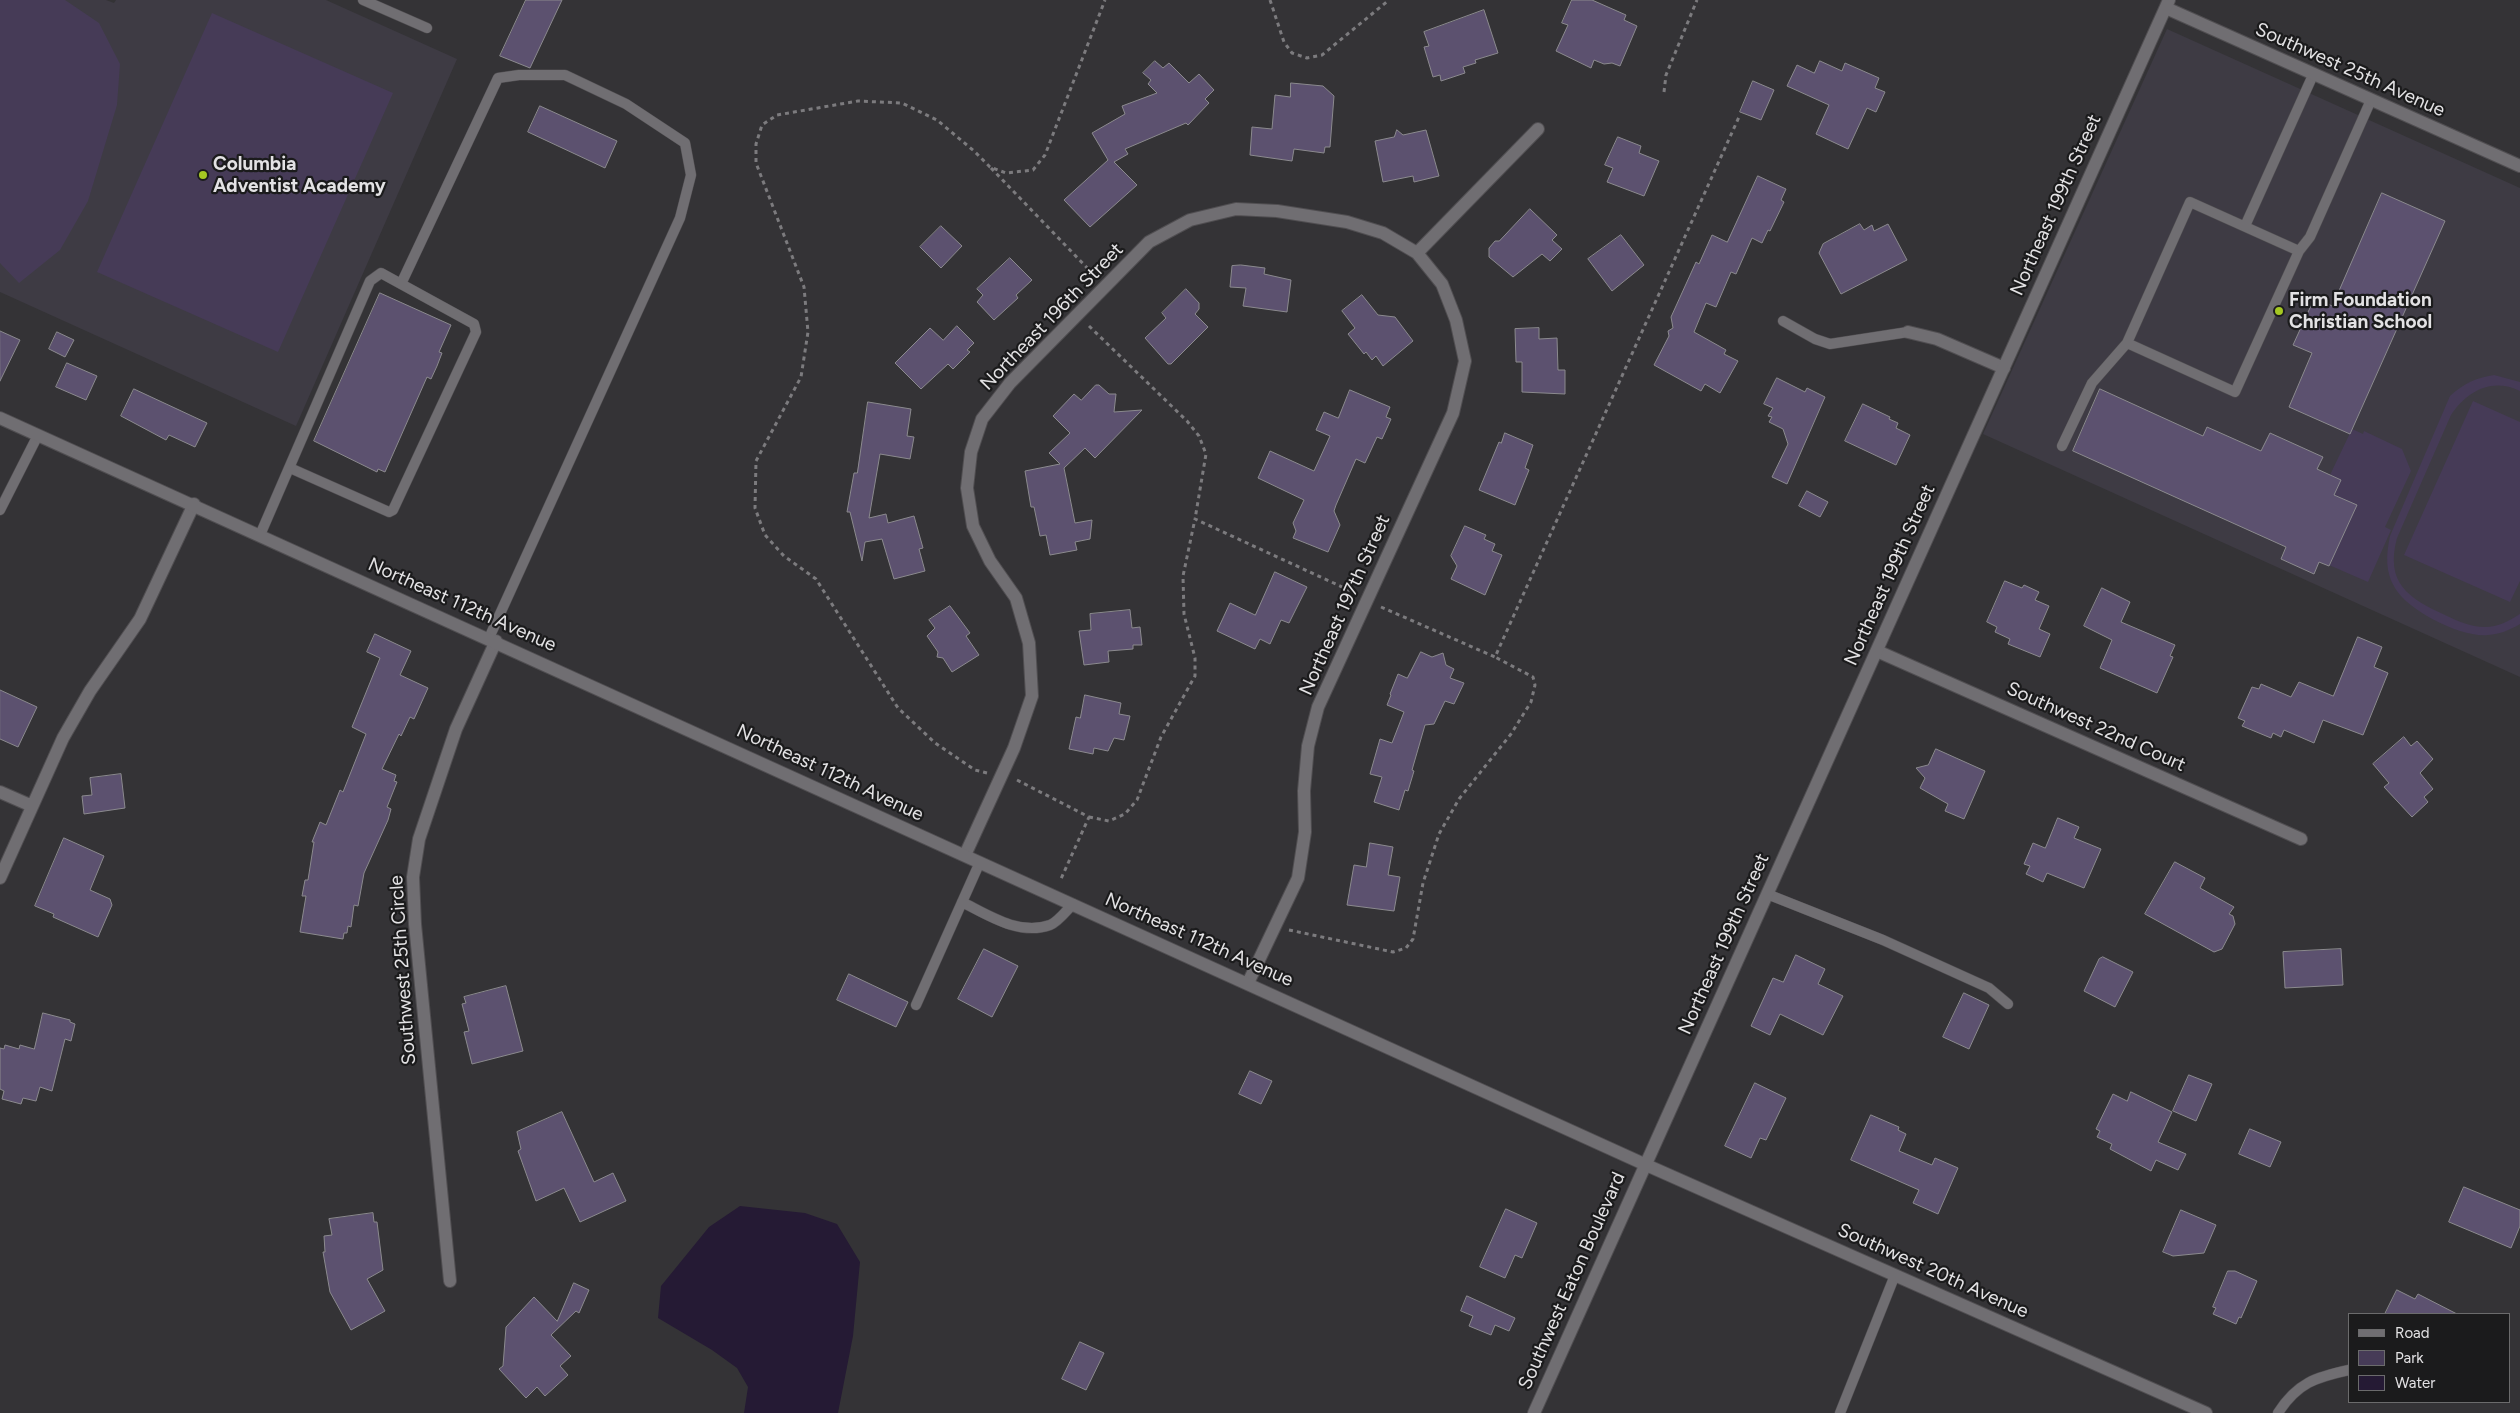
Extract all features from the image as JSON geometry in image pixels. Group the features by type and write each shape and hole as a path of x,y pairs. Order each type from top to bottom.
{"street":[{"name":"Southwest 25th Avenue","path":"2168,4 2313,75 2520,166"},
{"name":"Northeast 199th Street","path":"1644,1164 2168,4"},
{"path":"1417,254 1538,129"},
{"name":"Northeast 196th Street","path":"965,856 1014,748 1032,696 1030,643 1016,598 990,561 973,526 967,488 970,452 982,419 1010,383 1149,242 1190,220 1236,209 1277,211 1347,222 1383,233 1417,254"},
{"name":"Northeast 197th Street","path":"1248,983 1298,878 1305,832 1304,791 1308,746 1318,707 1452,413 1465,361 1456,320 1442,284 1417,254"},
{"path":"1908,332 1936,339 2004,368"},
{"name":"Northeast 112th Avenue","path":"0,418 194,504 1644,1164"},
{"path":"0,878 76,713 140,619 194,504"},
{"name":"Southwest 25th Circle","path":"450,1281 415,924 413,877 419,839 442,768 492,640"},
{"name":"Southwest 22nd Court","path":"1877,651 2301,839"},
{"path":"0,792 32,806"},
{"name":"Southwest 20th Avenue","path":"1644,1164 2206,1413"},
{"name":"Southwest Eaton Boulevard","path":"1534,1413 1644,1164"}],"lane":[{"path":"363,0 427,28"},
{"path":"401,284 498,78 519,75 565,75 626,104 685,143 691,175 680,218 492,640"},
{"path":"2245,226 2313,75"},
{"path":"2127,343 2235,392 2299,251 2310,237 2371,100"},
{"path":"2062,446 2092,383 2127,343 2190,202 2299,251"},
{"path":"260,535 370,281 381,273 474,324 476,327 393,510 389,512 290,468"},
{"path":"1783,321 1815,339 1830,344 1908,332"},
{"path":"0,510 38,435"},
{"path":"916,1005 980,862"},
{"path":"1767,894 1883,940 1989,988 2008,1004"},
{"path":"962,902 1008,925 1035,927 1052,925 1073,904"},
{"path":"1840,1413 1895,1275"},
{"path":"2278,1413 2289,1395 2321,1375 2348,1370"}],"path":[{"path":"990,167 1006,173 1032,170 1046,155 1105,0"},
{"path":"1270,0 1284,42 1292,52 1306,58 1322,55 1389,0"},
{"path":"1664,92 1666,75 1697,0"},
{"path":"1054,896 1089,817 1019,781 975,770 935,743 898,708 816,579 784,556 765,536 755,508 756,461 801,377 808,332 804,287 756,163 756,144 762,126 777,115 858,101 902,103 937,120 974,151 1106,286"},
{"path":"1078,315 1187,421 1199,436 1206,454 1195,520"},
{"path":"1275,925 1298,934 1393,952 1406,948 1413,938 1423,883 1440,834 1459,799 1511,734 1531,702 1535,685 1533,677 1494,657"}],"shaded area":[{"name":"Columbia Adventist Academy","path":"0,0 106,0 114,3 116,0 326,0 457,59 296,426 0,292"},
{"name":"Firm Foundation Christian School","path":"2167,29 2520,188 2520,677 1983,434"}],"green space":[{"path":"0,0 65,0 99,23 120,64 117,105 88,201 60,250 19,283 0,263"},
{"path":"212,13 393,93 278,352 97,272"},
{"path":"2494,375 2520,382 2520,391 2500,385 2490,386 2472,393 2457,407 2451,415 2397,538 2394,554 2394,567 2397,578 2403,587 2410,595 2432,609 2469,625 2480,627 2494,626 2520,614 2520,624 2512,628 2497,634 2477,635 2451,628 2423,614 2411,605 2395,588 2389,576 2387,557 2390,536 2450,396 2470,382"},
{"path":"2473,401 2520,422 2520,581 2510,602 2404,555"},
{"path":"2352,429 2363,434 2364,431 2402,449 2411,471 2385,527 2391,530 2368,582 2329,565 2356,505 2334,495 2341,480 2330,475"}],"water":[{"path":"740,1206 805,1213 837,1224 860,1262 853,1336 838,1413 744,1413 748,1387 737,1368 712,1350 658,1318 661,1286 709,1227"}],"building":[{"path":"526,0 562,0 530,68 500,56"},
{"path":"1572,0 1592,0 1626,15 1624,20 1637,26 1620,66 1612,63 1604,64 1594,60 1591,68 1556,51 1568,25 1562,23"},
{"path":"1484,10 1498,53 1475,60 1476,63 1463,67 1465,73 1441,81 1440,75 1433,77 1424,47 1429,46 1424,32"},
{"path":"1155,61 1163,68 1169,63 1189,83 1199,74 1214,90 1205,99 1209,103 1188,125 1186,123 1125,149 1128,154 1114,162 1137,185 1090,227 1064,200 1108,160 1092,133 1125,114 1122,106 1157,93 1148,84 1151,80 1143,73"},
{"path":"1820,61 1842,71 1845,63 1879,78 1875,88 1885,92 1876,112 1867,108 1848,149 1816,134 1829,105 1787,86 1797,65 1814,73"},
{"path":"1753,81 1774,90 1761,120 1740,112"},
{"path":"1291,83 1323,86 1334,96 1330,147 1325,147 1324,153 1294,149 1292,161 1250,155 1252,127 1272,129 1275,95 1290,97"},
{"path":"540,106 617,141 605,168 528,132"},
{"path":"1397,130 1403,135 1426,130 1439,176 1414,182 1413,176 1383,182 1375,141 1394,137"},
{"path":"1618,137 1641,146 1639,153 1659,161 1644,196 1607,182 1613,168 1605,165"},
{"path":"1758,176 1786,189 1781,200 1784,202 1762,243 1752,238 1736,274 1731,272 1716,307 1706,303 1694,332 1726,350 1724,354 1738,361 1720,393 1705,384 1701,391 1654,365 1669,336 1668,331 1673,328 1671,317 1696,262 1699,264 1712,235 1727,242"},
{"path":"2382,193 2445,221 2350,434 2289,407 2312,353 2293,345 2315,297 2332,306"},
{"path":"1530,209 1557,235 1552,240 1562,249 1550,261 1542,254 1513,277 1489,257 1489,248 1495,241 1499,241"},
{"path":"1860,224 1864,230 1872,225 1874,231 1888,224 1907,260 1841,294 1819,253 1823,244"},
{"path":"941,226 962,246 941,268 920,247"},
{"path":"1621,235 1644,265 1612,291 1588,259"},
{"path":"1010,258 1032,280 1016,295 1018,298 994,320 977,302 983,295 977,289"},
{"path":"1241,265 1265,268 1264,274 1291,280 1287,312 1243,306 1246,288 1230,287 1232,266"},
{"path":"1186,289 1199,303 1199,309 1195,314 1208,327 1171,364 1168,364 1145,338 1166,318 1162,313"},
{"path":"380,293 451,325 439,352 442,353 437,366 431,379 427,377 385,472 378,469 377,472 314,441"},
{"path":"1362,295 1378,315 1395,317 1413,341 1383,366 1376,356 1372,360 1366,352 1364,354 1348,334 1355,328 1342,311"},
{"path":"957,326 974,343 967,350 970,352 953,369 948,364 921,389 895,363 930,328 943,340"},
{"path":"1539,328 1539,339 1557,338 1558,370 1565,370 1565,394 1522,392 1522,362 1516,362 1515,329"},
{"path":"0,331 20,340 0,381"},
{"path":"57,332 74,340 65,357 49,349"},
{"path":"67,363 97,376 86,400 56,387"},
{"path":"1777,378 1805,392 1807,388 1825,397 1787,484 1772,477 1788,444 1783,429 1769,422 1772,417 1768,416 1773,408 1764,404"},
{"path":"1096,385 1099,385 1109,394 1116,394 1114,412 1142,410 1095,458 1085,448 1064,468 1075,523 1092,520 1090,539 1075,542 1077,550 1050,555 1046,535 1040,536 1034,507 1031,507 1025,471 1060,464 1049,453 1070,433 1053,416 1074,394 1081,400"},
{"path":"134,389 207,423 195,447 169,435 166,440 121,416"},
{"path":"2100,389 2203,436 2207,427 2261,451 2270,433 2323,457 2317,469 2341,480 2334,495 2357,505 2329,566 2319,562 2314,574 2281,559 2286,547 2073,451"},
{"path":"1350,390 1390,407 1386,417 1391,419 1382,439 1377,437 1365,463 1356,459 1334,511 1340,525 1328,552 1293,538 1296,531 1293,523 1304,500 1258,478 1270,451 1314,471 1330,436 1316,430 1324,412 1338,418"},
{"path":"868,402 911,409 907,436 914,437 910,459 880,454 869,518 886,514 888,523 914,516 923,548 919,549 925,571 894,579 882,539 865,542 862,561 850,512 847,512 854,473 857,473"},
{"path":"1863,404 1890,417 1889,419 1898,423 1896,428 1910,435 1896,465 1845,441"},
{"path":"1505,433 1533,445 1525,468 1529,470 1515,505 1479,490 1499,442 1501,443"},
{"path":"1807,491 1828,502 1820,517 1799,506"},
{"path":"1465,526 1486,535 1484,539 1495,544 1492,551 1502,555 1485,595 1451,579 1457,566 1451,556"},
{"path":"1275,572 1307,587 1289,623 1281,620 1270,644 1260,639 1255,649 1217,631 1230,603 1255,615"},
{"path":"2005,581 2022,588 2024,585 2039,592 2035,600 2049,606 2039,629 2050,634 2040,657 2008,644 2010,639 1995,632 1997,627 1987,622"},
{"path":"2102,588 2130,602 2121,622 2175,645 2170,656 2173,657 2157,693 2100,668 2112,640 2084,626"},
{"path":"950,606 970,633 966,636 979,655 952,672 943,658 937,657 938,652 927,636 935,628 929,620"},
{"path":"1130,610 1132,628 1140,627 1142,645 1133,645 1133,649 1108,651 1109,662 1084,665 1079,631 1091,630 1090,614"},
{"path":"375,634 411,651 400,675 428,688 414,719 410,717 401,736 399,734 382,769 396,775 394,781 397,782 387,807 391,809 388,820 364,873 358,906 354,905 351,927 348,926 347,933 344,933 343,939 300,932 306,896 302,896 305,880 308,880 314,842 312,842 320,822 326,825 340,790 343,792 366,734 352,727 380,658 367,652"},
{"path":"2358,637 2382,647 2374,667 2388,673 2363,735 2323,720 2314,743 2284,730 2281,737 2273,733 2271,738 2242,726 2245,721 2238,718 2252,687 2259,689 2261,684 2291,697 2299,682 2333,696"},
{"path":"1421,652 1432,657 1443,653 1446,665 1454,669 1450,678 1464,683 1454,704 1445,701 1434,724 1425,725 1408,791 1405,790 1399,810 1374,802 1382,777 1370,774 1380,739 1392,743 1404,712 1387,705 1398,674 1407,678"},
{"path":"0,690 37,707 18,747 0,739"},
{"path":"1085,695 1121,703 1119,714 1130,716 1124,740 1114,738 1108,751 1094,748 1093,754 1069,749 1076,717 1080,718"},
{"path":"2404,737 2411,746 2417,741 2433,759 2420,773 2433,789 2424,797 2428,802 2412,817 2384,787 2389,783 2373,764"},
{"path":"1936,749 1985,771 1964,819 1945,811 1948,804 1920,788 1925,778 1916,768 1928,765"},
{"path":"121,774 125,808 84,814 82,796 92,795 90,778"},
{"path":"2058,818 2079,827 2074,838 2101,849 2084,888 2047,873 2043,882 2026,874 2030,866 2024,864 2033,843 2045,848"},
{"path":"64,838 104,856 90,890 110,899 112,905 98,937 53,917 54,914 35,906"},
{"path":"1370,843 1393,847 1388,875 1400,877 1394,911 1347,905 1354,865 1366,867"},
{"path":"2175,862 2205,878 2200,888 2234,907 2229,914 2233,916 2235,924 2222,949 2214,952 2145,914"},
{"path":"984,949 1018,966 992,1017 958,999"},
{"path":"2341,949 2343,985 2285,988 2283,952"},
{"path":"1796,955 1825,969 1818,984 1843,996 1823,1035 1780,1014 1770,1035 1751,1026 1773,978 1783,982"},
{"path":"2103,957 2133,972 2115,1007 2084,991 2099,959"},
{"path":"849,974 908,1002 896,1027 837,1000"},
{"path":"506,986 523,1051 472,1064 464,1032 469,1031 462,1004 466,1003 464,997"},
{"path":"1964,993 1989,1005 1969,1049 1943,1037"},
{"path":"43,1013 70,1020 70,1022 75,1024 71,1041 65,1039 52,1091 40,1087 36,1101 23,1098 21,1104 2,1099 4,1091 0,1089 0,1048 4,1049 5,1045 19,1049 20,1045 34,1049"},
{"path":"1250,1071 1272,1081 1261,1104 1239,1094"},
{"path":"2189,1075 2212,1084 2196,1121 2173,1111"},
{"path":"1755,1083 1786,1098 1766,1140 1760,1138 1751,1158 1725,1146"},
{"path":"2131,1092 2172,1112 2158,1142 2186,1154 2178,1170 2156,1160 2151,1171 2110,1149 2112,1144 2097,1137 2100,1131 2096,1129 2113,1094 2127,1101"},
{"path":"562,1112 594,1182 613,1173 626,1201 580,1222 564,1188 536,1201 518,1151 521,1149 517,1132"},
{"path":"1871,1115 1899,1127 1898,1130 1906,1134 1899,1151 1932,1165 1935,1158 1958,1168 1938,1214 1913,1203 1919,1190 1851,1160"},
{"path":"2250,1129 2281,1142 2270,1167 2239,1154"},
{"path":"2464,1187 2520,1210 2520,1226 2511,1248 2449,1222"},
{"path":"1506,1209 1537,1223 1522,1258 1515,1255 1505,1278 1480,1267"},
{"path":"2181,1210 2216,1225 2204,1253 2173,1256 2163,1252"},
{"path":"373,1213 374,1222 377,1222 383,1270 367,1279 385,1311 351,1330 330,1292 323,1252 325,1252 324,1236 332,1235 329,1219"},
{"path":"2228,1271 2235,1271 2257,1281 2241,1318 2239,1317 2236,1324 2213,1314 2216,1308 2213,1307"},
{"path":"574,1283 589,1290 579,1313 576,1311 551,1335 571,1356 560,1366 568,1375 545,1396 537,1387 526,1398 499,1369 503,1366 506,1327 534,1297 557,1321"},
{"path":"2397,1290 2415,1299 2418,1294 2455,1313 2386,1313"},
{"path":"1467,1296 1515,1318 1509,1331 1495,1325 1491,1335 1469,1326 1473,1316 1461,1311"},
{"path":"1080,1342 1104,1353 1086,1390 1062,1379"}],"place":[{"name":"Columbia Adventist Academy","path":"203,175"},
{"name":"Firm Foundation Christian School","path":"2279,311"}]}
